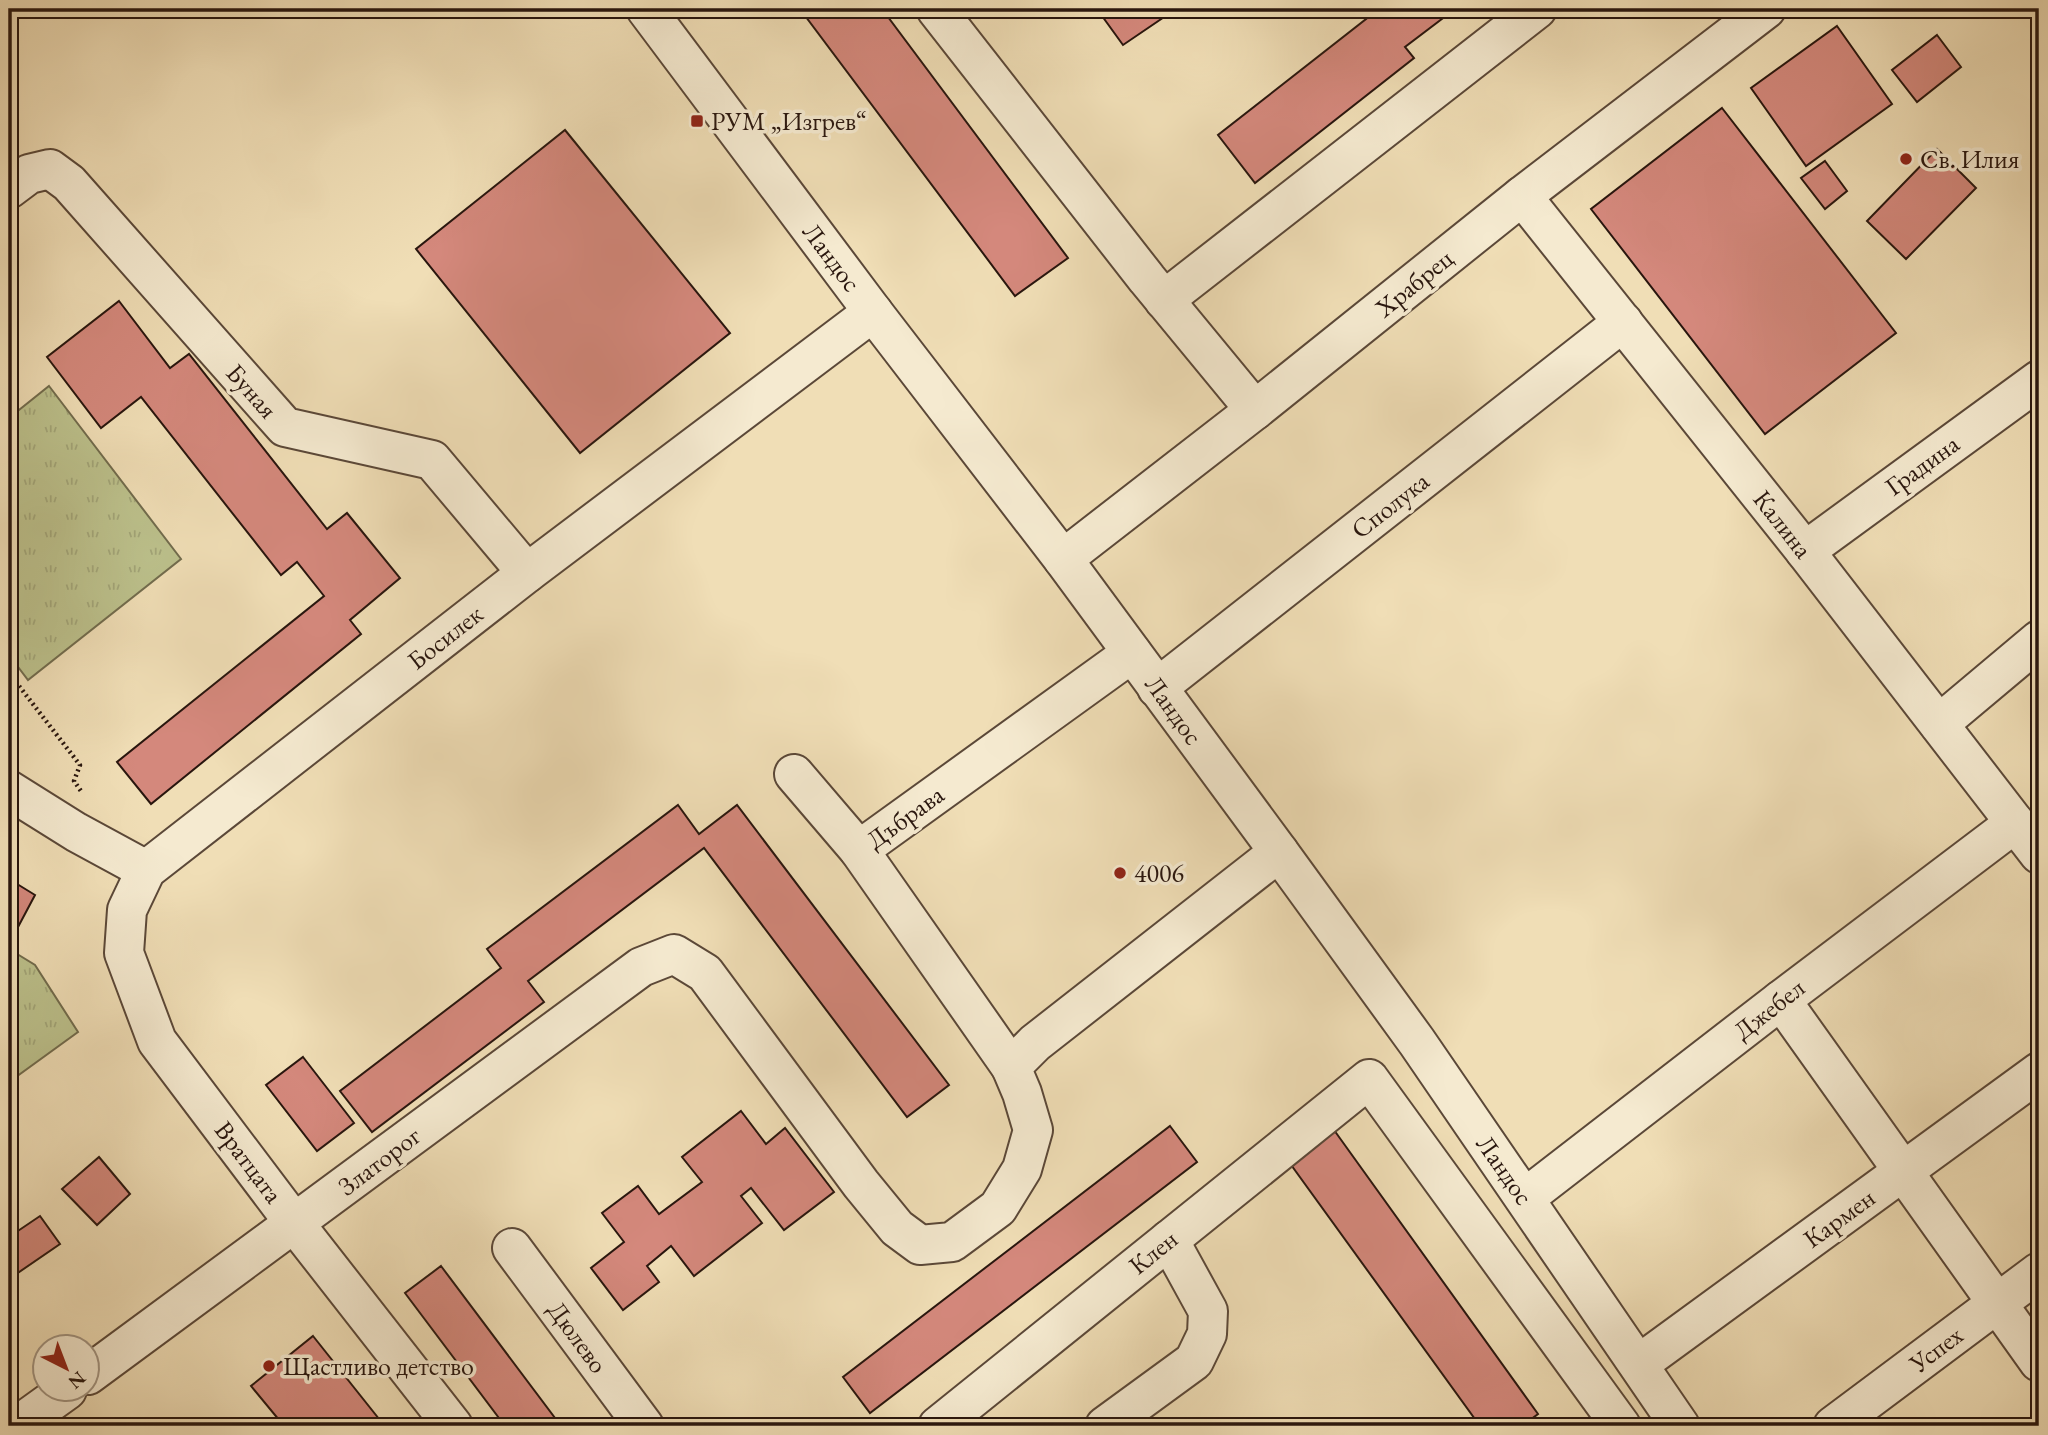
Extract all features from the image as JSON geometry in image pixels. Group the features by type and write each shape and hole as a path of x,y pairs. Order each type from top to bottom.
{"street":[{"name":"Ландос","path":"646,9 873,312 1063,559 1279,852 1417,1042 1680,1426"},
{"path":"936,9 1164,300 1255,410"},
{"path":"1164,300 1536,9"},
{"name":"Храбрец","path":"1063,559 1255,410 1522,196 1766,9"},
{"name":"Буная","path":"9,189 29,174 50,169 69,183 285,427 432,460 527,573"},
{"name":"Калина","path":"1522,196 1805,551 2039,854"},
{"name":"Босилек","path":"146,870 527,573 873,312"},
{"name":"Сполука","path":"1157,688 1623,322"},
{"name":"Градина","path":"1805,551 2039,380"},
{"path":"1939,724 2039,640"},
{"name":"Дъбрава","path":"674,954 705,974 860,1184 897,1228 920,1245 952,1241 998,1208 1022,1169 1032,1130 1022,1093 1011,1067 859,850 1132,653"},
{"path":"794,774 859,850"},
{"path":"9,790 76,832 146,870"},
{"name":"Джебел","path":"1525,1198 2015,823"},
{"path":"1011,1067 1035,1044 1279,852"},
{"name":"Вратцата","path":"146,870 127,910 124,953 157,1041 295,1224 453,1426"},
{"name":"Златорог","path":"102,1365 641,967 674,954"},
{"path":"1781,1000 2039,1362"},
{"name":"Кармен","path":"1639,1364 2039,1072"},
{"name":"Клен","path":"938,1426 1369,1079 1621,1426"},
{"path":"1105,1426 1194,1361 1207,1334 1208,1311 1169,1240"},
{"name":"Дюлево","path":"512,1248 644,1426"},
{"name":"Успех","path":"1833,1426 2039,1272"},
{"path":"17,1426 48,1404"}],"path":[{"path":"9,673 80,765 74,780 92,805 76,832"}],"green space":[{"path":"49,386 181,559 28,680 9,655 9,418"},
{"path":"9,949 35,965 78,1032 9,1082"}],"building":[{"path":"800,9 882,9 1068,258 1015,296"},
{"path":"1097,9 1167,9 1170,13 1123,45"},
{"path":"1358,9 1455,9 1405,47 1414,58 1255,183 1218,135 1366,19"},
{"path":"1837,26 1892,104 1806,166 1751,88"},
{"path":"1937,35 1961,67 1917,102 1892,70"},
{"path":"1722,108 1896,333 1765,434 1591,209"},
{"path":"565,130 730,333 580,453 416,249"},
{"path":"1937,149 1976,188 1906,259 1867,221"},
{"path":"1825,161 1847,191 1825,209 1801,178"},
{"path":"119,301 170,368 189,354 327,529 347,513 400,578 350,620 361,634 151,804 117,762 324,596 297,562 281,575 141,397 101,428 47,357"},
{"path":"678,805 699,834 737,805 949,1085 907,1117 704,848 528,981 544,1002 372,1132 340,1091 501,968 487,949"},
{"path":"9,879 35,895 9,944"},
{"path":"303,1057 354,1123 317,1151 266,1085"},
{"path":"741,1111 766,1144 785,1128 834,1192 784,1230 751,1188 741,1196 762,1223 694,1276 671,1246 647,1266 659,1282 623,1310 591,1268 624,1242 602,1213 638,1186 659,1214 702,1182 682,1157"},
{"path":"1170,1126 1197,1162 870,1413 843,1377"},
{"path":"1334,1130 1538,1414 1522,1426 1480,1426 1289,1162"},
{"path":"99,1157 130,1194 97,1225 62,1189"},
{"path":"40,1216 60,1244 9,1279 9,1237"},
{"path":"441,1266 561,1426 505,1426 405,1293"},
{"path":"313,1336 383,1424 284,1426 251,1386"}],"place":[{"name":"РУМ „Изгрев“","path":"697,121"},
{"name":"Св. Илия","path":"1906,159"},
{"name":"4006","path":"1120,873"},
{"name":"Щастливо детство","path":"269,1366"}]}
